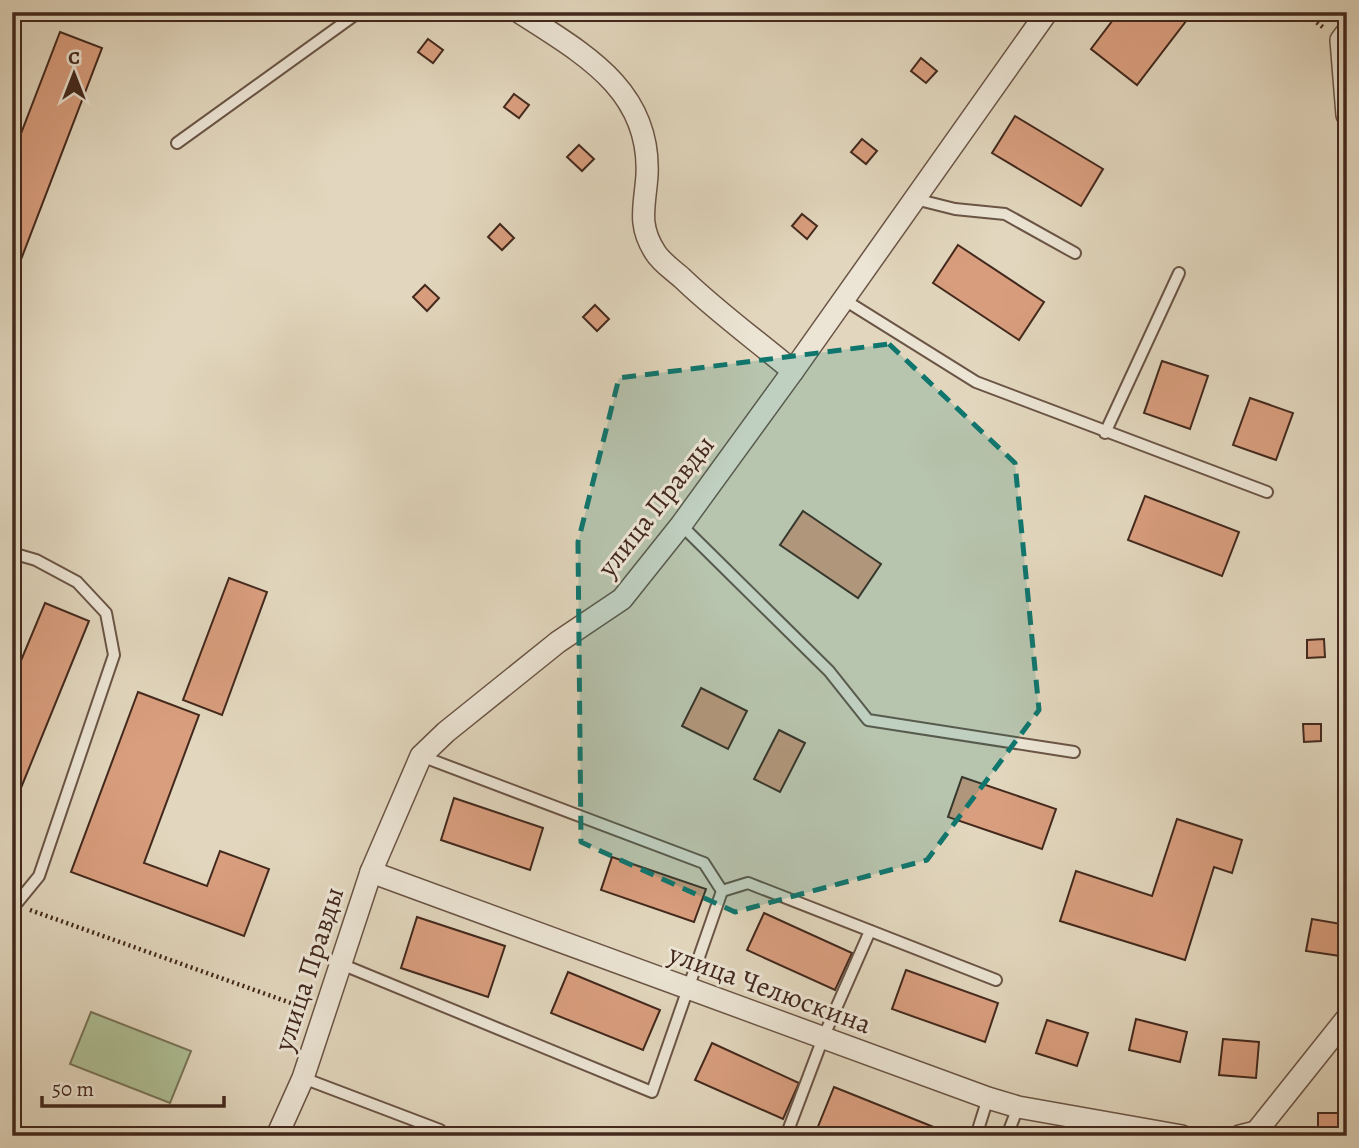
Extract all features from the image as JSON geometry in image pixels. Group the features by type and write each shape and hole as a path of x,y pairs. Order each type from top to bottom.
{"street":[{"path":"519,12 578,50 620,86 640,125 647,172 641,221 655,253 692,288 793,371"},
{"name":"улица Правды","path":"277,1136 303,1078 371,872 421,756 446,732 558,642 622,599 681,524 793,371 1047,12"},
{"path":"1347,32 1341,40 1347,115"},
{"name":"улица Челюскина","path":"371,872 988,1098 1018,1107 1182,1136"},
{"path":"1240,1136 1256,1132 1347,1018"}],"lane":[{"path":"177,143 359,12"},
{"path":"915,199 955,209 1005,214 1075,253"},
{"path":"1105,433 1179,272"},
{"path":"844,299 976,382 1266,492"},
{"path":"681,524 829,671 868,720 1074,752"},
{"path":"12,553 36,561 77,582 106,612 114,654 39,876 14,907"},
{"path":"421,756 704,863 722,891"},
{"path":"722,891 748,883 996,980"},
{"path":"341,964 652,1092 722,891"},
{"path":"786,1136 823,1038 870,931"},
{"path":"303,1078 440,1130 446,1136"},
{"path":"976,1136 988,1098"},
{"path":"1007,1136 1018,1107"}],"path":[{"path":"14,907 324,1014"}],"highlighted area":[{"path":"889,344 1015,463 1039,710 927,860 735,912 581,842 578,542 619,378"}],"green space":[{"path":"91,1012 191,1051 170,1103 70,1064"}],"building":[{"path":"1119,12 1193,12 1137,85 1091,49"},
{"path":"60,32 102,48 12,283 12,157"},
{"path":"428,39 443,50 433,63 418,52"},
{"path":"921,58 937,71 926,83 911,71"},
{"path":"514,94 529,105 519,118 504,107"},
{"path":"1015,116 1103,169 1081,206 992,153"},
{"path":"862,139 877,151 866,164 851,152"},
{"path":"579,145 594,159 582,171 567,157"},
{"path":"802,214 817,226 807,239 792,226"},
{"path":"500,224 514,238 502,250 488,237"},
{"path":"958,245 1044,302 1019,340 933,283"},
{"path":"425,285 439,298 427,311 413,297"},
{"path":"595,305 609,319 597,331 583,317"},
{"path":"1162,361 1208,376 1190,429 1144,413"},
{"path":"1250,398 1293,413 1276,460 1233,445"},
{"path":"1145,496 1239,532 1222,576 1128,540"},
{"path":"803,511 881,564 858,598 780,545"},
{"path":"229,578 267,592 222,715 183,700"},
{"path":"45,603 89,621 14,805 12,682"},
{"path":"1324,639 1325,657 1307,658 1307,640"},
{"path":"701,688 747,711 728,749 682,726"},
{"path":"138,692 199,715 144,863 207,886 220,851 269,869 244,936 71,872"},
{"path":"1303,724 1321,724 1321,741 1304,742"},
{"path":"779,730 805,743 780,792 754,779"},
{"path":"962,777 1056,809 1042,849 948,817"},
{"path":"454,798 543,828 530,870 441,840"},
{"path":"1177,819 1242,840 1232,873 1214,867 1185,960 1060,921 1076,871 1152,896"},
{"path":"612,857 706,889 694,922 601,890"},
{"path":"764,913 852,953 835,990 747,950"},
{"path":"417,917 505,946 488,997 401,968"},
{"path":"1312,919 1347,925 1347,957 1306,951"},
{"path":"906,970 998,1003 985,1042 892,1009"},
{"path":"568,972 660,1010 643,1050 551,1013"},
{"path":"1136,1019 1187,1032 1180,1062 1129,1050"},
{"path":"1047,1020 1088,1033 1077,1066 1036,1053"},
{"path":"1223,1039 1259,1042 1256,1078 1219,1075"},
{"path":"712,1043 799,1083 783,1119 695,1080"},
{"path":"834,1087 956,1136 815,1134"},
{"path":"1318,1113 1347,1113 1347,1136 1318,1136"}]}
